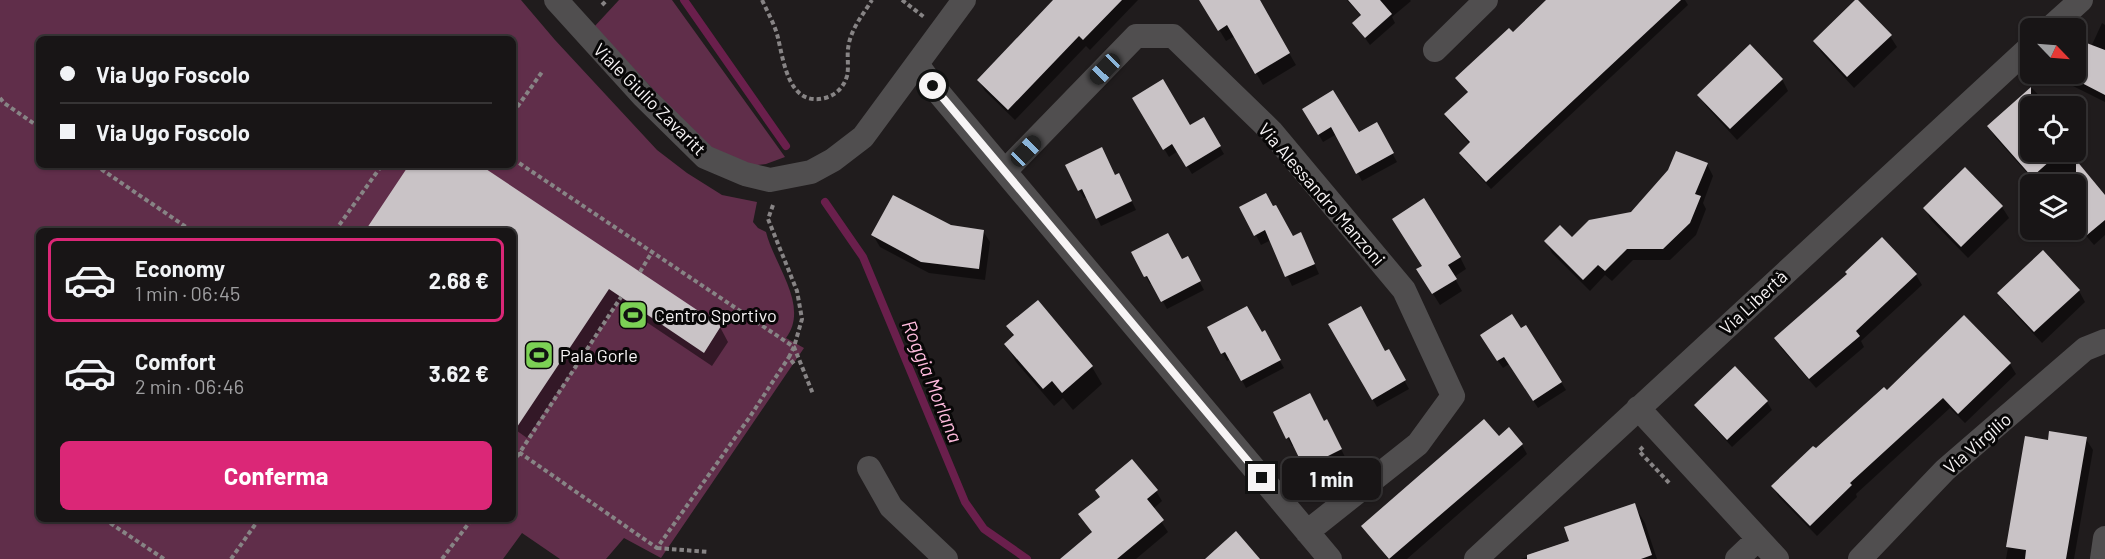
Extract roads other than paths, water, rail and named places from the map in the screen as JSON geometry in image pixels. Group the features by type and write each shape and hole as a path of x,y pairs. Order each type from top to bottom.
{"street":[{"name":"Viale Giulio Zavaritt","path":"556,0 643,96 705,157 745,174 770,180 811,172 833,160 863,137 964,0"},
{"path":"1435,50 1486,0"},
{"path":"2061,18 2081,0"},
{"name":"Via Alessandro Manzoni","path":"1005,171 1136,36 1173,36 1271,131 1404,290 1453,396 1418,444 1307,532"},
{"name":"Via Libertà","path":"1476,559 2020,56"},
{"path":"917,64 1330,559"},
{"name":"Via Virgilio","path":"1860,559 1946,470 2085,349 2105,341"},
{"path":"1638,408 1777,559"},
{"path":"869,468 891,507 946,559"},
{"path":"2102,559 2105,538"},
{"path":"1737,559 1758,539"}],"waterway":[{"name":"Roggia Morlana","path":"684,0 786,146"},
{"name":"Roggia Morlana","path":"825,202 863,257 965,502 984,529 1027,559"}],"place":[{"name":"Centro Sportivo","path":"633,315"},
{"name":"Pala Gorle","path":"539,355"}]}
